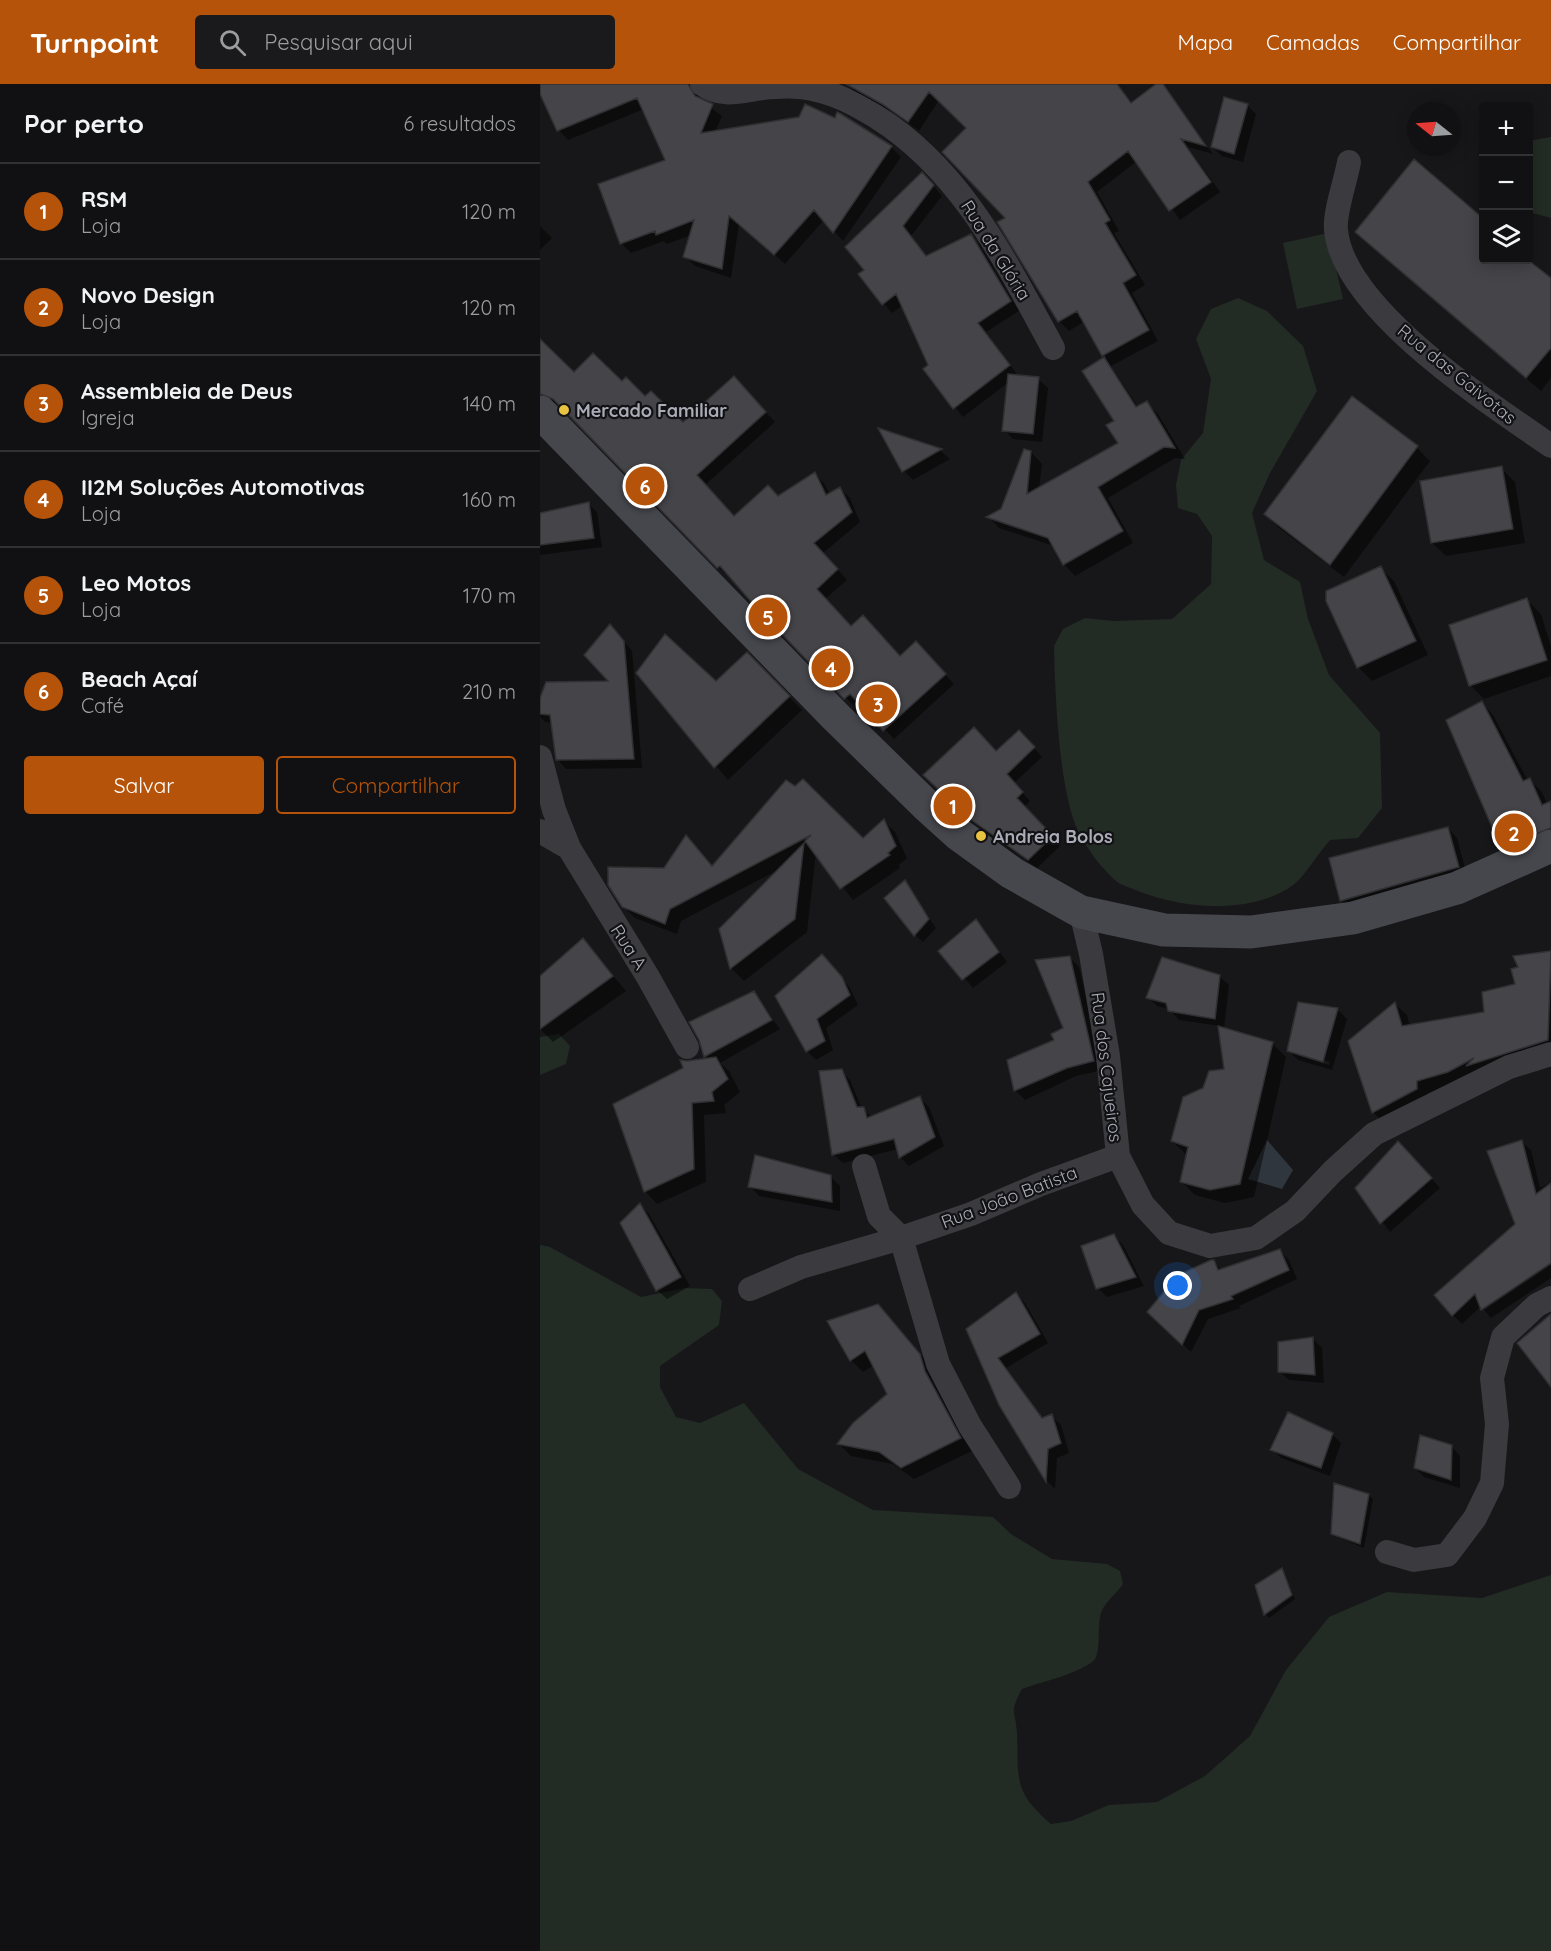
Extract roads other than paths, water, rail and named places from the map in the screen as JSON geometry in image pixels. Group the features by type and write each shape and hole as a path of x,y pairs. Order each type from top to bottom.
{"main road":[{"path":"540,412 835,716 927,806 958,834 1012,873 1081,912 1164,930 1251,932 1353,918 1457,888 1551,846"}],"street":[{"name":"Rua da Glória","path":"702,84 717,92 732,94 775,87 816,90 848,99 899,131 961,193 994,239 1053,348"},
{"name":"Rua das Gaivotas","path":"1349,162 1335,229 1344,261 1363,292 1415,345 1551,447"},
{"name":"Rua A","path":"540,758 554,810 569,848 648,976 687,1047"},
{"name":"Rua A","path":"540,831 569,848"},
{"path":"540,845 569,848"},
{"name":"Rua dos Cajueiros","path":"1081,912 1092,954 1108,1056 1118,1156 1143,1205 1169,1233 1210,1246 1256,1238 1295,1211 1333,1171 1374,1134 1509,1067 1551,1054"},
{"name":"Rua João Batista","path":"750,1289 801,1267 901,1238 1118,1156"},
{"path":"864,1166 879,1216 901,1238 938,1364 970,1425 1009,1487"},
{"path":"1387,1552 1414,1560 1447,1555 1475,1518 1492,1482 1497,1424 1492,1378 1503,1338 1537,1305 1551,1298"}],"place":[{"name":"Mercado Familiar","path":"564,410"},
{"name":"Beach Açaí","path":"645,486"},
{"name":"Leo Motos","path":"768,617"},
{"name":"II2M Soluções Automotivas","path":"831,668"},
{"name":"Assembleia de Deus","path":"878,704"},
{"name":"RSM","path":"953,806"},
{"name":"Novo Design","path":"1514,833"},
{"name":"Andreia Bolos","path":"981,836"}]}
